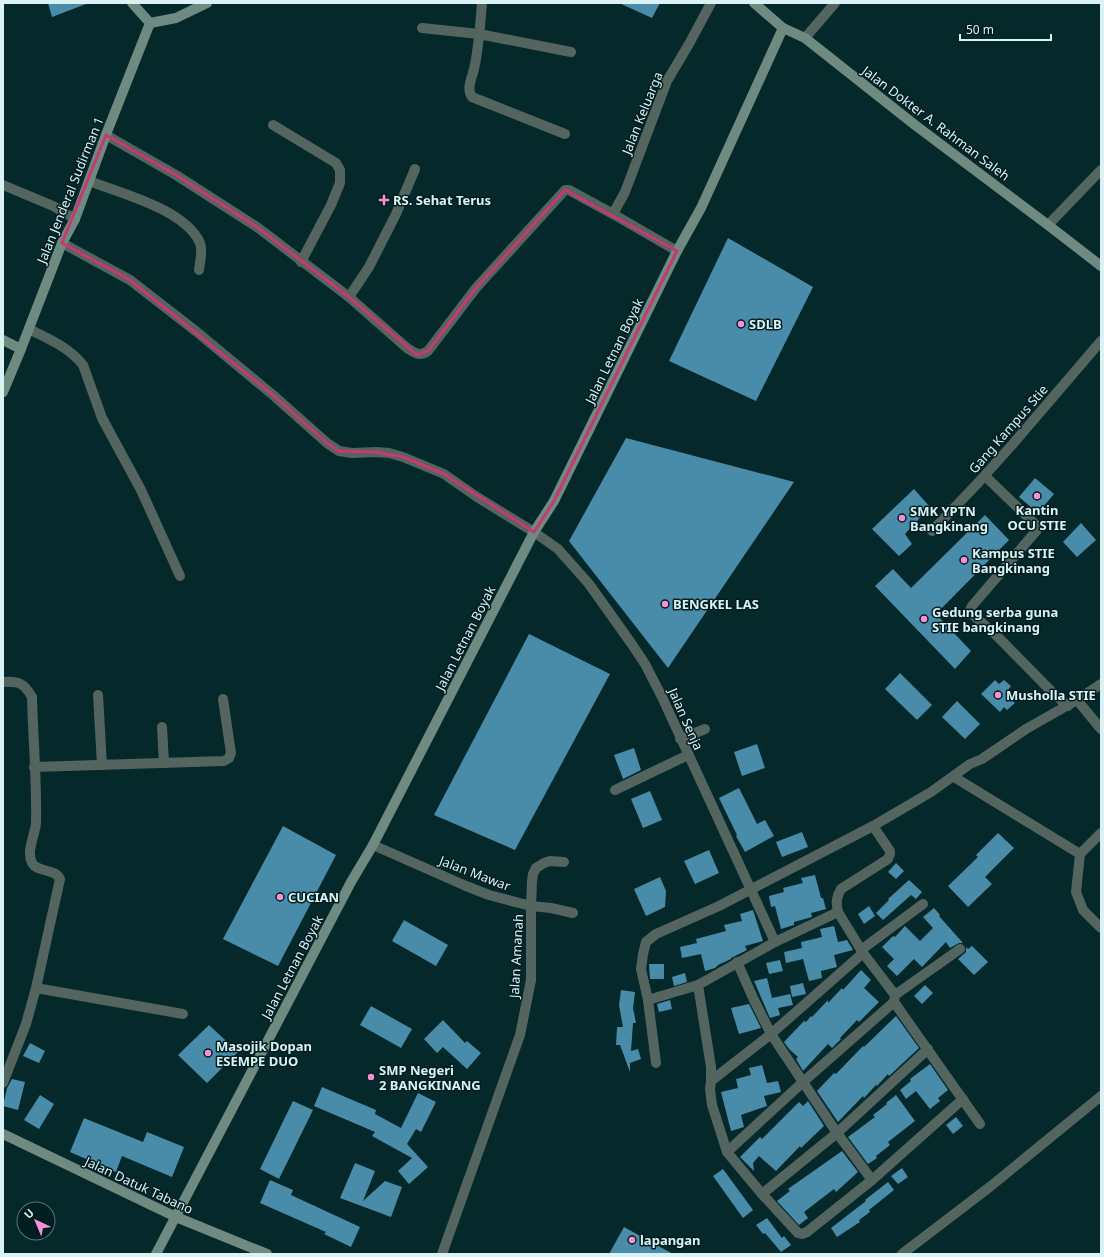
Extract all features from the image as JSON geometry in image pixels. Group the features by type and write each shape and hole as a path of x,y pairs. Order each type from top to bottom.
{"street":[{"path":"132,3 150,23 176,18 207,3"},
{"path":"482,3 475,68 469,93 472,97 565,134"},
{"name":"Jalan Keluarga","path":"613,214 625,192 667,81 711,3"},
{"name":"Jalan Dokter A. Rahman Saleh","path":"754,3 783,28 805,38 916,126 1101,266"},
{"path":"805,38 835,3"},
{"name":"Jalan Jenderal Sudirman 1","path":"3,392 62,243 75,219 150,23"},
{"path":"422,28 479,34 571,52"},
{"name":"Jalan Letnan Boyak","path":"156,1254 351,882 373,844 534,532 554,500 677,251 701,208 783,28"},
{"path":"273,125 336,163 340,170 340,182 331,206 301,262"},
{"path":"106,136 176,175 257,227 301,262 349,297 417,355 428,351 476,288 565,190 569,190 677,251"},
{"path":"349,297 369,267 396,214 415,170"},
{"path":"1048,225 1101,170"},
{"path":"89,181 161,208 183,222 200,244 202,252 198,270"},
{"path":"3,185 53,206 75,219"},
{"name":"Jalan Senja","path":"62,243 130,280 197,332 273,395 327,443 340,451 352,453 376,452 396,455 444,474 477,497 534,532 558,550 589,584 645,664 662,697 680,739 775,942"},
{"path":"29,329 65,347 77,357 83,365 102,418 141,490 180,576"},
{"path":"3,340 21,349"},
{"name":"Gang Kampus Stie","path":"932,531 985,476 1101,341"},
{"path":"985,476 1036,525 1037,530 970,610 972,614 997,636 1056,696 1068,706"},
{"path":"3,682 20,683 26,686 32,697 36,825 31,852 32,861 37,868 56,873 60,879 36,988 26,1024 3,1083"},
{"path":"656,1063 648,1000 641,969 646,942 656,934 719,906 873,826 931,792 954,777 970,764 982,759 1026,729 1068,706 1101,684"},
{"path":"98,695 102,765"},
{"path":"34,768 224,761 229,758 231,753 223,699"},
{"path":"1077,700 1101,729"},
{"path":"162,727 164,763"},
{"path":"680,739 705,729"},
{"path":"615,790 688,755"},
{"path":"954,777 1080,854"},
{"path":"873,826 890,851 888,859 841,889 836,902 838,912 862,951 980,1124"},
{"path":"1101,833 1080,854 1076,892 1083,910 1101,928"},
{"name":"Jalan Mawar","path":"373,844 490,896 531,906 551,908 572,913"},
{"name":"Jalan Amanah","path":"442,1254 520,1035 528,1002 531,980 532,881 536,868 539,865 550,861 564,862"},
{"path":"711,1081 771,1034 862,951 923,904"},
{"path":"648,1000 698,985 775,942 838,912"},
{"path":"728,1152 895,998 960,949"},
{"path":"737,962 771,1034 837,1133 872,1180"},
{"path":"698,985 711,1067 710,1089 712,1105 728,1152 762,1194 798,1233 802,1234 807,1232 872,1180 963,1099"},
{"path":"36,988 183,1014"},
{"path":"762,1194 837,1133 928,1049"},
{"path":"902,1254 991,1186 1101,1096"},
{"name":"Jalan Datuk Tabano","path":"3,1134 176,1217 266,1254"}],"highlighted area":[{"path":"106,135 176,175 257,227 349,297 417,355 428,351 476,288 565,190 677,251 554,501 534,532 444,474 403,457 376,452 339,451 327,443 273,395 130,280 62,243"}],"building":[{"path":"48,3 86,3 86,4 52,17"},
{"path":"619,3 660,3 652,18"},
{"name":"SDLB","path":"728,238 813,287 756,401 669,361"},
{"name":"BENGKEL LAS","path":"626,438 794,482 668,668 569,541"},
{"name":"Kantin OCU STIE","path":"1035,478 1054,494 1038,513 1019,497"},
{"name":"SMK YPTN Bangkinang","path":"914,489 930,507 905,534 912,544 899,556 872,529"},
{"path":"985,515 1009,540 936,614 971,651 955,669 875,586 893,569 911,588"},
{"path":"1081,523 1096,540 1077,557 1063,542"},
{"path":"529,634 610,674 515,850 434,815"},
{"path":"900,673 932,705 917,720 885,689"},
{"name":"Musholla STIE","path":"995,680 999,684 1004,680 1011,686 1008,690 1014,696 1010,698 1015,703 1007,710 1004,707 1000,712 981,694"},
{"path":"957,701 980,724 965,739 942,717"},
{"path":"757,744 765,768 742,776 734,752"},
{"path":"634,748 641,770 623,779 614,755"},
{"path":"739,788 757,824 765,820 774,836 745,852 719,798"},
{"path":"650,791 662,820 643,828 631,799"},
{"name":"CUCIAN","path":"283,826 336,855 278,966 223,939"},
{"path":"802,832 808,847 782,857 776,842"},
{"path":"998,833 1014,848 985,877 992,884 968,907 948,886 978,857 976,855"},
{"path":"709,850 719,873 695,884 684,861"},
{"path":"896,863 904,871 896,879 888,872"},
{"path":"815,875 821,898 823,898 826,909 811,913 812,917 794,922 794,925 781,929 775,906 771,907 769,896 784,892 783,888 803,883 801,878"},
{"path":"660,877 666,891 665,907 646,916 634,889"},
{"path":"909,880 922,892 916,899 911,895 883,920 876,913 889,900 888,899"},
{"path":"869,906 875,916 864,924 858,914"},
{"path":"934,908 940,915 939,916 963,943 959,943 950,948 946,942 922,967 914,959 897,976 887,966 894,959 882,947 893,936 895,937 905,926 920,941 933,928 923,917"},
{"path":"753,910 763,941 745,946 747,950 715,968 705,971 701,954 682,958 680,947 697,943 696,939 726,931 724,925 742,921 740,914"},
{"path":"404,920 448,945 436,966 392,941"},
{"path":"834,926 838,942 847,940 853,950 834,955 837,967 821,971 822,978 809,981 803,959 786,963 784,952 802,948 801,942 822,937 820,929"},
{"path":"972,946 988,962 974,975 958,959 966,952 966,947 968,949"},
{"path":"780,960 783,971 769,974 766,963"},
{"path":"649,964 664,964 664,979 650,979"},
{"path":"861,970 871,980 864,988 879,1002 859,1022 857,1020 832,1048 828,1044 803,1071 796,1059 798,1057 784,1042 804,1021 806,1022 811,1016 812,1017 842,988 843,990"},
{"path":"685,973 687,982 674,986 672,977"},
{"path":"767,978 772,998 790,994 793,1005 778,1008 780,1015 770,1018 754,981"},
{"path":"803,983 806,994 792,997 790,986"},
{"path":"925,985 933,993 922,1004 914,996"},
{"path":"621,990 635,992 633,1008 636,1023 633,1023 631,1051 638,1049 641,1059 630,1063 630,1072 620,1045 616,1045 617,1027 623,1027 619,1005"},
{"path":"670,1000 672,1009 659,1012 657,1004"},
{"path":"749,1004 761,1028 739,1034 731,1008"},
{"path":"371,1006 412,1029 401,1048 360,1025"},
{"path":"896,1016 919,1048 889,1076 888,1074 864,1098 863,1096 838,1122 817,1091 834,1073 836,1074 863,1046 864,1047"},
{"path":"443,1020 465,1043 467,1041 481,1053 467,1069 443,1047 437,1053 424,1039"},
{"name":"Masojik Dopan ESEMPE DUO","path":"209,1025 238,1052 207,1083 178,1055"},
{"path":"30,1043 45,1051 39,1063 23,1056"},
{"path":"930,1064 948,1090 938,1098 940,1101 930,1109 916,1091 906,1099 900,1090 911,1081 910,1079"},
{"path":"762,1065 767,1083 778,1081 781,1092 764,1096 767,1106 741,1115 744,1127 731,1131 721,1092 738,1088 736,1079 751,1075 749,1068"},
{"path":"12,1079 25,1082 18,1110 3,1106 7,1088"},
{"path":"322,1087 376,1110 375,1114 401,1128 418,1093 436,1102 421,1132 416,1129 407,1144 428,1167 409,1184 398,1171 412,1158 372,1136 375,1132 314,1106"},
{"path":"40,1095 54,1104 39,1129 24,1120"},
{"path":"896,1095 915,1121 888,1142 890,1145 876,1156 877,1158 868,1164 848,1137 875,1117 873,1115"},
{"path":"293,1101 313,1110 279,1179 260,1169"},
{"path":"808,1101 824,1126 801,1148 800,1146 776,1171 759,1156 753,1163 754,1171 740,1157 760,1137 762,1139 799,1102 803,1106"},
{"path":"956,1117 963,1126 953,1134 946,1125"},
{"path":"84,1118 143,1142 147,1132 184,1147 172,1177 122,1156 116,1172 70,1152"},
{"path":"842,1151 858,1172 836,1192 834,1189 804,1212 808,1218 799,1225 777,1201 790,1191 788,1189"},
{"path":"355,1163 375,1171 363,1201 385,1181 402,1187 391,1217 340,1198"},
{"path":"902,1168 908,1177 898,1184 891,1176"},
{"path":"723,1169 753,1210 743,1218 713,1176"},
{"path":"270,1180 293,1190 291,1195 360,1227 351,1247 324,1234 326,1232 260,1203"},
{"path":"888,1182 894,1190 869,1210 870,1212 859,1220 860,1222 837,1237 831,1228"},
{"path":"767,1218 782,1238 784,1236 791,1245 781,1252 756,1225"},
{"name":"lapangan","path":"624,1227 673,1254 609,1254"}],"place":[{"name":"RS. Sehat Terus","path":"384,200"},
{"name":"SDLB","path":"741,324"},
{"name":"Kantin OCU STIE","path":"1037,496"},
{"name":"SMK YPTN Bangkinang","path":"902,518"},
{"name":"Kampus STIE Bangkinang","path":"964,560"},
{"name":"BENGKEL LAS","path":"665,604"},
{"name":"Gedung serba guna STIE bangkinang","path":"924,619"},
{"name":"Musholla STIE","path":"998,695"},
{"name":"CUCIAN","path":"280,897"},
{"name":"Masojik Dopan ESEMPE DUO","path":"208,1053"},
{"name":"SMP Negeri 2 BANGKINANG","path":"371,1077"},
{"name":"lapangan","path":"632,1240"}]}
